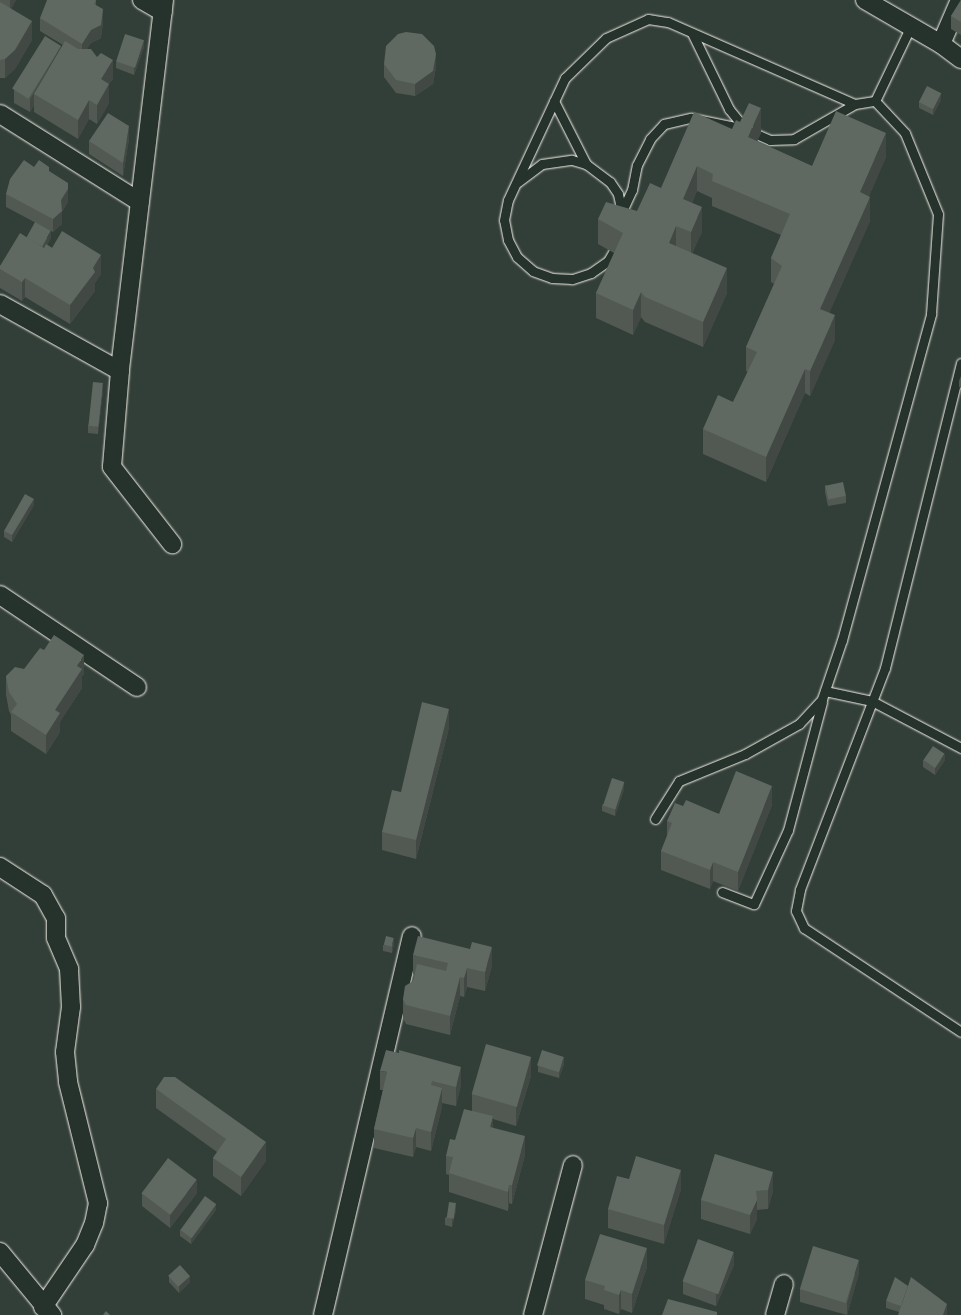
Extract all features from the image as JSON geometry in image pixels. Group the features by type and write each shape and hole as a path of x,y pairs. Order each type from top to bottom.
{"street":[{"path":"142,0 164,6 120,371 112,466 172,544"},
{"path":"865,0 941,44 961,59"},
{"path":"941,44 960,0"},
{"path":"0,114 140,202"},
{"path":"0,304 120,371"},
{"path":"0,595 137,687"},
{"path":"0,867 44,895 56,918 56,938 69,970 70,1007 65,1052 68,1082 78,1116 98,1203 94,1223 85,1245 48,1311 0,1252"},
{"path":"323,1315 412,936"},
{"path":"533,1315 573,1165"},
{"path":"775,1315 784,1284"}],"lane":[{"path":"855,104 668,22 648,19 606,38 565,78 508,200 505,213 508,240 522,262 533,271 552,278 572,279 591,273 608,260 619,244 623,209 632,190 637,165 650,139 664,124 691,118 746,129 770,140 794,139 855,104 875,100"},
{"path":"875,100 910,26"},
{"path":"692,32 710,75 729,110 746,129"},
{"path":"722,892 754,904 788,830 824,695 892,465 931,314 938,214 905,133 875,100"},
{"path":"554,101 586,164"},
{"path":"518,182 528,171 549,162 572,160 586,164 610,182 623,209"},
{"path":"961,362 885,668 800,890 796,911 804,928 961,1032"},
{"path":"824,695 872,701 961,748"},
{"path":"655,819 679,781 745,754 799,724 824,695"}],"building":[{"path":"47,0 96,0 94,4 103,9 101,25 91,30 82,44 40,18"},
{"path":"961,0 961,22 951,16"},
{"path":"0,2 32,21 15,50 5,59 0,60"},
{"path":"406,32 422,34 434,46 436,54 433,71 415,84 396,80 384,64 386,46 398,34"},
{"path":"125,34 144,40 135,68 116,62"},
{"path":"45,36 61,46 28,99 12,89"},
{"path":"65,41 78,49 91,49 97,57 101,53 113,60 101,79 109,84 97,105 89,100 78,120 34,94"},
{"path":"927,86 941,93 933,109 919,102"},
{"path":"749,103 761,108 748,137 812,166 836,111 886,133 860,192 870,197 820,309 835,315 810,371 805,369 766,457 703,429 718,395 733,402 757,352 746,347 782,266 771,258 790,214 712,181 713,174 697,166 683,199 702,207 691,232 676,226 669,243 727,268 703,322 645,297 641,292 633,310 596,293 623,233 598,219 606,202 637,211 650,183 661,188 694,112 732,129 736,120 740,122"},
{"path":"108,113 129,126 123,163 89,141"},
{"path":"24,160 34,167 39,160 49,167 49,171 68,183 68,189 61,200 62,211 53,219 6,194 10,179"},
{"path":"35,222 51,231 42,246 26,238"},
{"path":"62,231 101,255 93,268 95,272 70,305 25,278 22,282 0,269 20,233 44,248 46,244 52,248"},
{"path":"93,382 103,383 98,427 88,426"},
{"path":"843,482 846,496 828,499 825,486"},
{"path":"25,494 34,499 12,535 4,531"},
{"path":"54,635 84,655 77,666 82,669 55,710 60,713 46,735 11,712 17,704 9,692 6,676 15,667 24,669 40,648 44,650"},
{"path":"422,702 449,709 416,840 382,832 392,790 401,792"},
{"path":"933,746 945,754 935,768 923,760"},
{"path":"736,771 772,786 738,872 713,862 710,870 661,851 672,823 667,821 675,803 683,806 686,800 719,814"},
{"path":"612,778 624,782 615,810 603,806"},
{"path":"386,936 394,938 392,947 384,945"},
{"path":"418,936 470,949 472,942 492,947 485,972 467,968 464,978 460,977 450,1016 406,1005 403,999 405,986 413,981 417,964 446,971 448,963 413,955"},
{"path":"486,1044 531,1057 517,1107 472,1094"},
{"path":"386,1050 399,1053 399,1050 461,1067 456,1087 432,1081 431,1085 442,1088 431,1132 416,1128 413,1138 374,1129 387,1072 380,1071"},
{"path":"542,1050 564,1057 559,1072 537,1065"},
{"path":"164,1077 175,1077 266,1142 241,1177 213,1158 226,1139 156,1089"},
{"path":"464,1109 493,1116 490,1127 525,1136 512,1185 509,1185 508,1192 449,1173 453,1157 446,1156 450,1139 455,1140"},
{"path":"715,1154 773,1172 768,1190 756,1191 757,1200 750,1215 701,1200"},
{"path":"636,1156 681,1170 664,1225 608,1209 617,1176 629,1179"},
{"path":"168,1158 197,1180 170,1215 142,1193"},
{"path":"205,1196 216,1204 192,1238 180,1230"},
{"path":"449,1202 456,1203 454,1219 447,1218"},
{"path":"600,1234 647,1248 632,1294 621,1290 619,1295 604,1290 605,1286 585,1280"},
{"path":"698,1239 734,1252 718,1294 683,1281"},
{"path":"813,1246 859,1260 846,1303 800,1289"},
{"path":"180,1265 190,1276 178,1287 168,1276"},
{"path":"895,1277 908,1286 901,1306 886,1301"},
{"path":"911,1277 947,1304 943,1315 898,1315"},
{"path":"668,1299 717,1312 717,1315 662,1315"}]}
